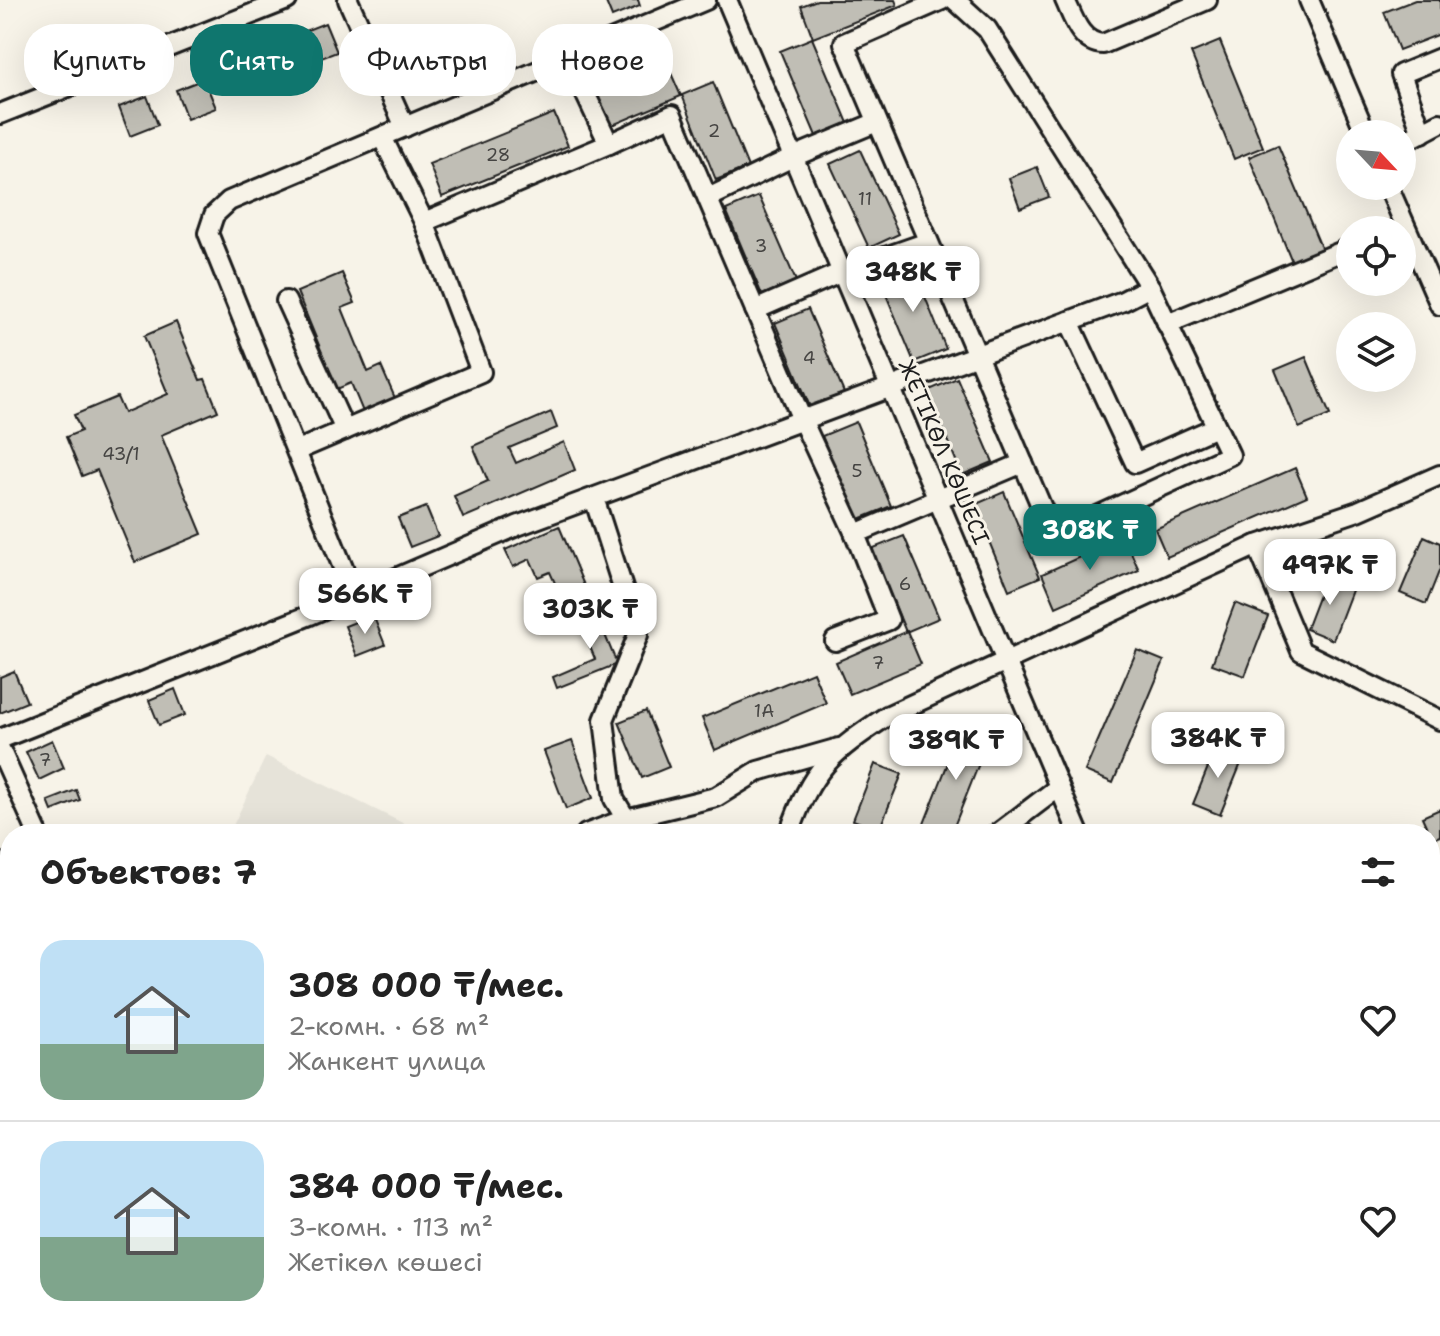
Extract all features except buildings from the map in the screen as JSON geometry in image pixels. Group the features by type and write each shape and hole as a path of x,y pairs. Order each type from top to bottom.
{"street":[{"path":"0,114 287,0"},
{"path":"348,0 405,127"},
{"path":"648,24 706,0"},
{"name":"ЖЕТІКӨЛ КӨШЕСІ","path":"727,0 1075,824"},
{"path":"942,0 844,43 1054,536 1230,455 1150,287 987,29 955,0"},
{"path":"1065,0 1082,35 1103,44 1207,0"},
{"path":"1309,0 1360,120"},
{"path":"1422,133 1401,74 1440,58"},
{"path":"354,595 208,233 214,215 229,201 532,72"},
{"path":"586,96 609,144"},
{"path":"424,222 672,115 803,422 855,534 889,620 835,641"},
{"path":"708,198 793,157 877,122"},
{"path":"1416,136 1440,123"},
{"path":"298,450 481,372 424,222 382,137"},
{"path":"755,310 842,272 928,242"},
{"path":"1167,324 1336,254"},
{"path":"1416,258 1440,302"},
{"path":"0,739 517,526 892,389 1150,287"},
{"path":"286,301 345,430"},
{"path":"1069,321 1135,463 1216,427"},
{"path":"855,534 1023,463"},
{"path":"792,824 804,790 839,748 887,716 1257,545 1358,511 1440,475"},
{"path":"594,498 638,635 604,720 614,799 626,819"},
{"path":"1257,545 1301,651 1440,720"},
{"path":"613,824 716,797 758,771 839,748"},
{"path":"0,749 34,824"},
{"path":"1010,824 1059,787"}],"shaded area":[{"path":"266,756 405,824 234,824"}]}
